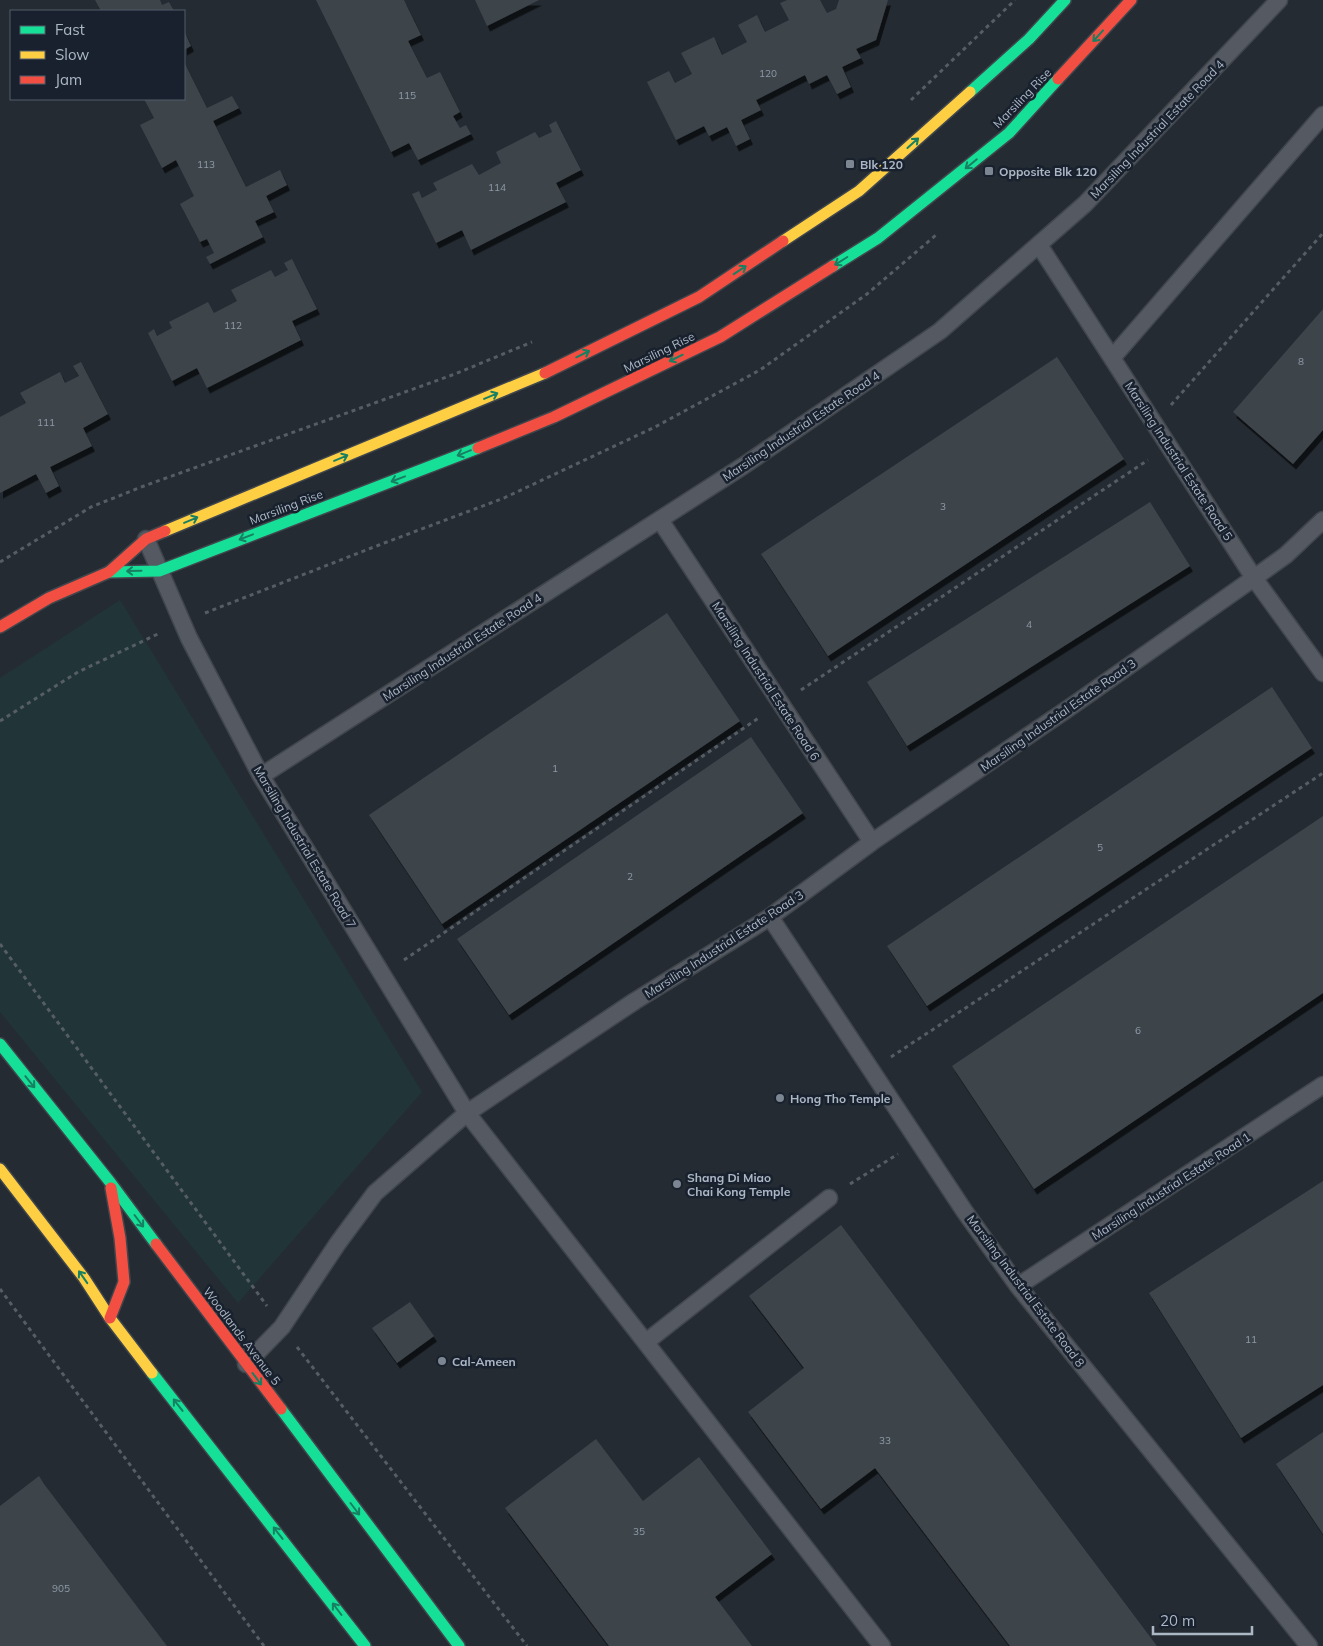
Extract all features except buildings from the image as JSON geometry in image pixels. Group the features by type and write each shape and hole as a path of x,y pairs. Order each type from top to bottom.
{"street":[{"name":"Marsiling Rise","path":"0,627 49,598 109,572 146,539 539,376 699,297 859,191 1029,39 1065,0"},
{"name":"Marsiling Rise","path":"109,572 159,571 444,462 554,417 720,337 878,238 1010,133 1131,0"},
{"name":"Woodlands Avenue 5","path":"0,1044 110,1182 459,1646"},
{"path":"0,1169 84,1278 110,1318 365,1646"},
{"path":"110,1182 120,1238 124,1282 110,1318"}],"lane":[{"name":"Marsiling Industrial Estate Road 4","path":"261,776 743,466 940,331 1085,204 1279,0"},
{"path":"1112,358 1323,115"},
{"name":"Marsiling Industrial Estate Road 5","path":"1039,245 1254,578 1323,673"},
{"name":"Marsiling Industrial Estate Road 6","path":"660,520 872,842"},
{"name":"Marsiling Industrial Estate Road 3","path":"246,1364 282,1327 338,1243 375,1193 467,1113 636,1001 770,917 872,842 1070,708 1254,578 1286,555 1323,520"},
{"name":"Marsiling Industrial Estate Road 7","path":"146,539 189,638 261,776 467,1113 882,1646"},
{"name":"Marsiling Industrial Estate Road 8","path":"770,917 965,1212 1018,1286 1309,1646"},
{"name":"Marsiling Industrial Estate Road 1","path":"1018,1286 1323,1085"},
{"path":"646,1342 829,1198"}],"path":[{"path":"911,100 1015,0"},
{"path":"1154,423 1323,233"},
{"path":"0,562 91,507 144,486 455,374 538,340"},
{"path":"383,975 780,704 1169,446"},
{"path":"871,1069 1323,773"},
{"path":"0,944 282,1327 527,1646"},
{"path":"829,1198 918,1141"},
{"path":"0,1289 264,1646"}],"green space":[{"path":"120,600 422,1092 238,1303 0,1012 0,678"}],"traffic: fast":[{"path":"970,92 1029,39 1065,0"},
{"path":"833,266 878,238 1009,133 1058,79"},
{"path":"109,572 159,571 478,448"},
{"path":"0,1044 110,1182 156,1244"},
{"path":"152,1373 365,1646"},
{"path":"281,1409 459,1646"}],"traffic: slow":[{"path":"783,241 859,191 970,92"},
{"path":"165,531 545,373"},
{"path":"0,1169 84,1278 110,1318 152,1373"}],"traffic: jam":[{"path":"1058,79 1131,0"},
{"path":"545,373 699,297 783,241"},
{"path":"478,448 554,417 720,337 833,266"},
{"path":"0,627 49,598 109,572 146,539 165,531"},
{"path":"110,1318 124,1282 120,1238 111,1188"},
{"path":"156,1244 281,1409"}],"place":[{"name":"Blk 120","path":"850,164"},
{"name":"Opposite Blk 120","path":"989,171"},
{"name":"Hong Tho Temple","path":"780,1098"},
{"name":"Shang Di Miao Chai Kong Temple","path":"677,1184"},
{"name":"Cal-Ameen","path":"442,1361"}]}
